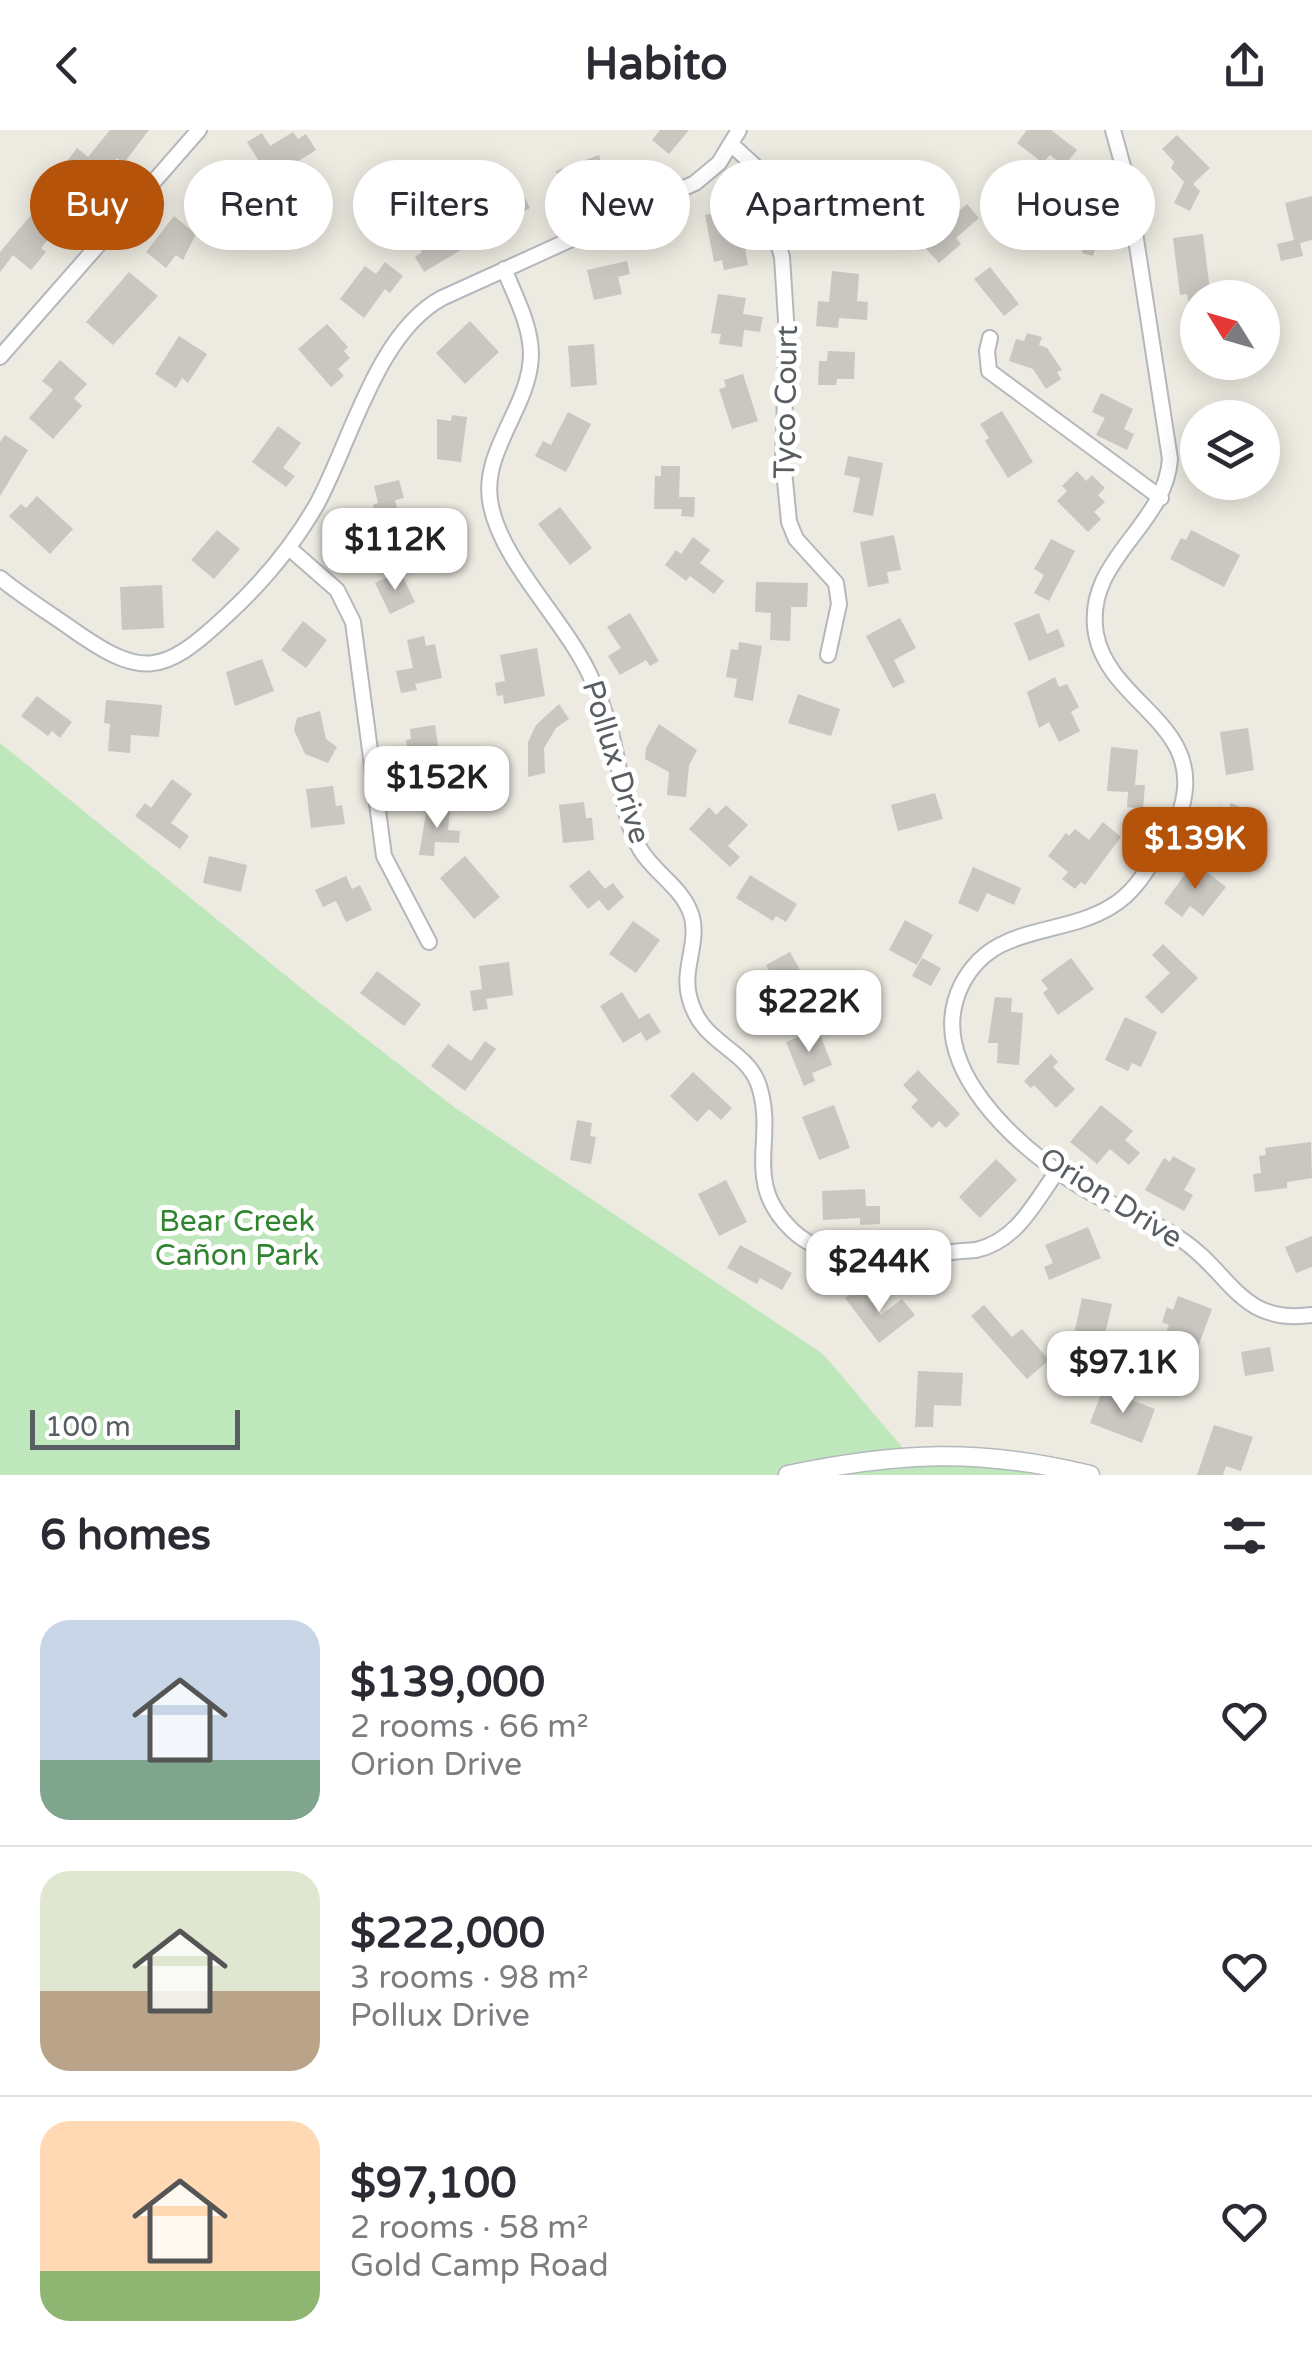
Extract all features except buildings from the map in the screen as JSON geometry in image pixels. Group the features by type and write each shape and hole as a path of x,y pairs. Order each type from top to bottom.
{"street":[{"path":"0,357 199,130"},
{"name":"Orion Drive","path":"1113,130 1128,180 1169,441 1169,476 1162,498 1106,571 1094,614 1104,659 1161,722 1182,760 1185,795 1174,826 1133,889 1112,906 1015,936 984,954 962,984 952,1015 954,1050 969,1081 1012,1130 1058,1170 1186,1242 1246,1303 1277,1315 1312,1315"},
{"path":"5,582 106,654 133,664 175,658 242,602 289,548 319,499 392,348 408,324 430,304 695,183 718,163 735,137"},
{"name":"Tyco Court","path":"735,137 760,175 785,275 783,460 791,531 836,583 839,604 828,655"},
{"name":"Pollux Drive","path":"504,269 529,335 530,366 493,464 490,505 508,546 576,648 592,681 608,724 628,821 640,849 691,913 694,925 686,980 691,1004 704,1028 748,1066 760,1087 761,1173 773,1208 797,1234 838,1254 976,1250 1012,1234 1058,1170"},
{"path":"990,338 986,351 989,371 1162,498"},
{"path":"766,462 783,460"},
{"path":"289,548 336,590 353,622 360,651 384,856 430,942"},
{"path":"788,1475 908,1456 972,1454 1090,1475"}],"green space":[{"name":"Bear Creek Cañon Park","path":"0,743 454,1107 823,1354 903,1448 905,1463 966,1462 1055,1475 0,1475"}]}
